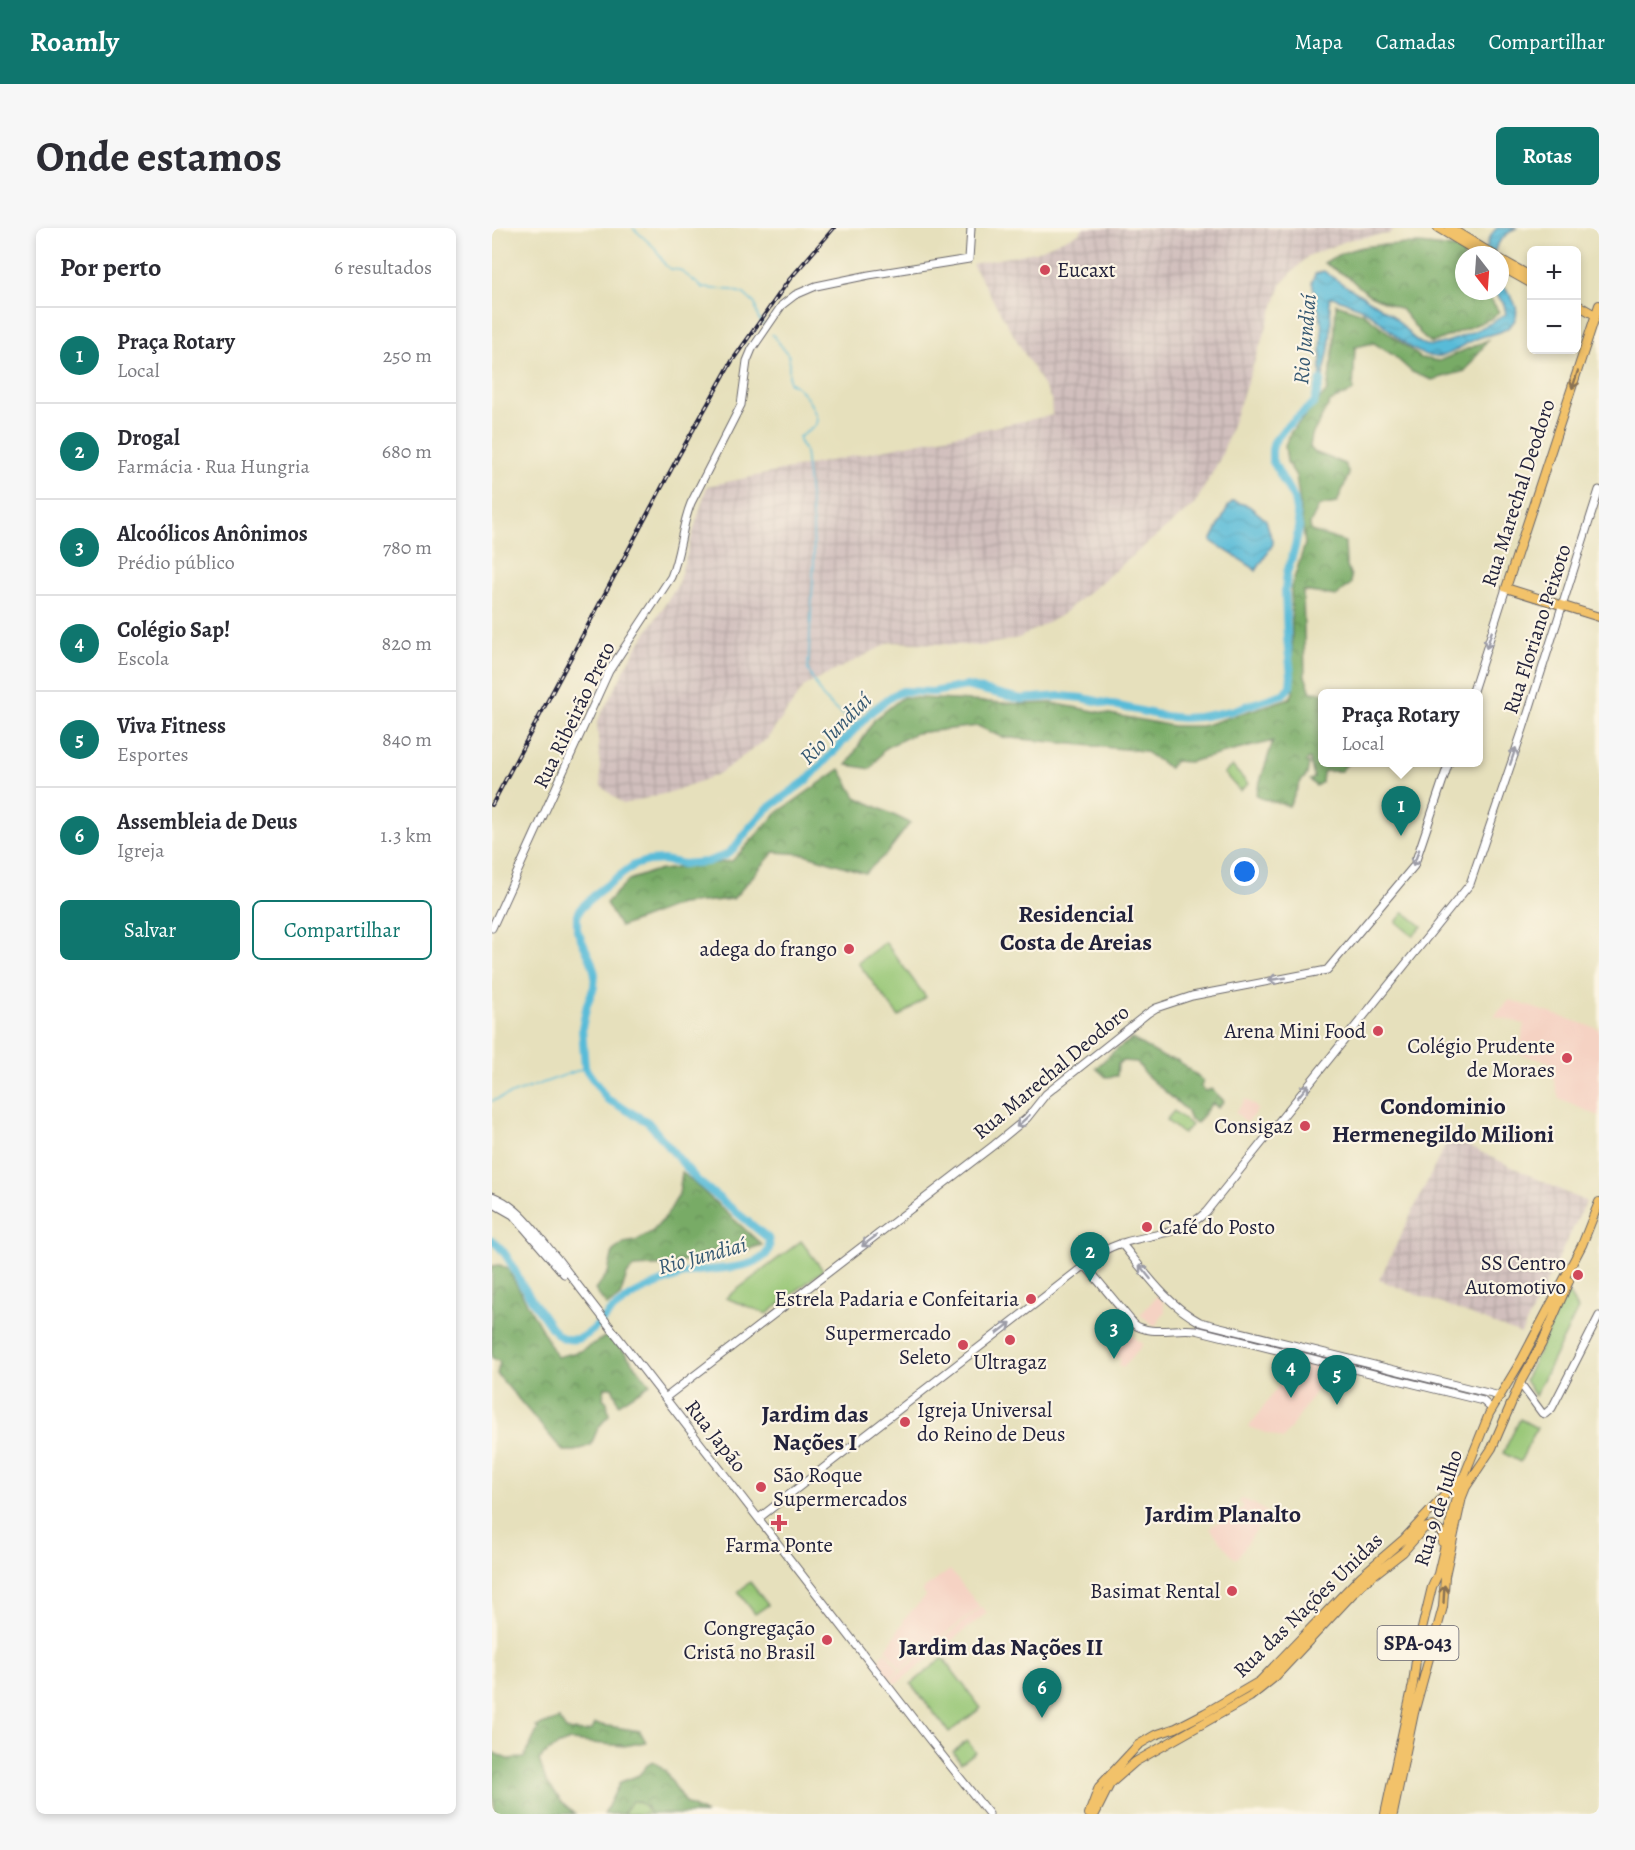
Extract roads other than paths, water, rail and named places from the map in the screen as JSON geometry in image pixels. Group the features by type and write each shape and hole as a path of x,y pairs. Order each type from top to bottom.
{"main road":[{"path":"1438,228 1474,246"},
{"path":"1450,228 1475,246"},
{"path":"1509,264 1527,274"},
{"path":"1509,271 1527,281"},
{"name":"Rua Marechal Deodoro","path":"1506,588 1599,305"},
{"path":"1581,308 1594,317"},
{"path":"1581,312 1594,317"},
{"path":"1506,588 1599,617"},
{"name":"Rua 9 de Julho","path":"1385,1814 1413,1684 1426,1610 1438,1574 1457,1494 1490,1412 1531,1343 1582,1245 1599,1202"},
{"name":"Rua 9 de Julho","path":"1393,1814 1411,1724 1441,1613 1446,1570 1466,1486 1492,1448 1599,1215"},
{"path":"1527,1370 1533,1350 1531,1343"},
{"path":"1500,1396 1507,1398 1508,1412"},
{"path":"1490,1412 1492,1425 1503,1421"},
{"path":"1466,1486 1467,1479 1491,1440 1487,1434 1480,1436"},
{"name":"Rua das Nações Unidas","path":"1089,1814 1099,1787 1138,1744 1176,1728 1238,1696 1260,1681 1361,1576 1404,1539 1464,1474"},
{"name":"Rua das Nações Unidas","path":"1095,1814 1110,1784 1147,1753 1250,1696 1267,1684 1362,1584 1402,1552 1427,1526 1436,1527 1443,1534 1440,1562"},
{"path":"1426,1610 1441,1613"},
{"path":"1418,1646 1424,1653 1431,1648"},
{"path":"1155,1735 1161,1739 1160,1746"},
{"path":"1138,1744 1141,1750 1147,1753"}],"street":[{"name":"Rua Ribeirão Preto","path":"492,928 609,671 671,577 690,503 741,405 749,356 779,309 787,300 816,286 969,259 971,228"},
{"name":"Rua Floriano Peixoto","path":"759,1518 1102,1252 1121,1243 1174,1231 1193,1224 1206,1212 1470,884 1599,490"},
{"name":"Rua Marechal Deodoro","path":"1473,689 1506,588"},
{"name":"Rua Marechal Deodoro","path":"665,1398 1027,1118 1046,1094 1148,1013 1192,996 1327,969 1413,866 1447,767"},
{"name":"Rua Japão","path":"492,1196 505,1202 523,1217 621,1339 989,1814"},
{"name":"Rua Japão","path":"492,1203 513,1215 595,1307"},
{"path":"1121,1243 1168,1301 1183,1313 1200,1322 1267,1344"},
{"path":"1085,1265 1134,1324 1142,1329 1187,1328 1354,1361 1500,1396"},
{"path":"1520,1383 1545,1414 1552,1408 1599,1316"},
{"path":"1284,1348 1303,1356 1483,1401 1490,1412"},
{"path":"1303,1356 1309,1352 1348,1362 1354,1361"},
{"path":"1377,1375 1376,1371 1381,1370 1405,1376 1411,1375"}],"water":[{"path":"1497,228 1516,228 1501,239 1497,246 1487,246"},
{"path":"1324,271 1386,311 1412,337 1425,345 1454,339 1479,329 1506,314 1501,300 1509,300 1509,294 1516,307 1515,320 1502,331 1479,338 1448,354 1436,357 1413,349 1375,317 1355,305 1333,297 1329,298 1330,343 1320,388 1322,325 1312,282 1315,274"},
{"path":"1233,501 1249,506 1266,520 1273,544 1256,571 1211,541"}],"waterway":[{"path":"633,228 655,248 665,265 671,269 680,270 703,288 732,290 744,294 755,304 758,318 763,324"},
{"path":"772,334 789,356 789,382 806,396 817,419 815,425 799,437 805,451 813,526 814,562 808,670 822,696 836,710 859,725"},
{"name":"Rio Jundiaí","path":"492,1241 506,1255 523,1286 553,1330 561,1337 569,1339 583,1337 589,1333 610,1312 632,1296 679,1275 730,1268 755,1262 764,1256 769,1248 768,1238 697,1180 648,1122 607,1099 585,1068 582,1028 587,1004 594,987 595,974 577,930 577,916 581,908 634,865 663,860 683,864 707,862 726,855 767,809 807,780 872,711 903,691 933,692 966,686 1021,699 1061,696 1083,698 1163,716 1183,718 1231,711 1283,694 1290,687 1291,675 1285,591 1287,573 1299,527 1294,499 1272,460 1272,450 1274,442 1285,428 1314,403 1321,380"},
{"path":"492,1101 585,1068"}],"railway":[{"path":"492,805 679,455 732,361 789,280 834,228"}],"place":[{"name":"Eucaxt","path":"1045,270"},
{"name":"Praça Rotary","path":"1401,836"},
{"name":"adega do frango","path":"849,949"},
{"name":"Arena Mini Food","path":"1378,1031"},
{"name":"Colégio Prudente de Moraes","path":"1567,1058"},
{"name":"Consigaz","path":"1305,1126"},
{"name":"Café do Posto","path":"1147,1227"},
{"name":"SS Centro Automotivo","path":"1578,1275"},
{"name":"Drogal","path":"1090,1282"},
{"name":"Estrela Padaria e Confeitaria","path":"1031,1299"},
{"name":"Ultragaz","path":"1010,1340"},
{"name":"Supermercado Seleto","path":"963,1345"},
{"name":"Alcoólicos Anônimos","path":"1114,1359"},
{"name":"Colégio Sap!","path":"1291,1398"},
{"name":"Viva Fitness","path":"1337,1405"},
{"name":"Igreja Universal do Reino de Deus","path":"905,1422"},
{"name":"São Roque Supermercados","path":"761,1487"},
{"name":"Farma Ponte","path":"779,1523"},
{"name":"Basimat Rental","path":"1232,1591"},
{"name":"Congregação Cristã no Brasil","path":"827,1640"},
{"name":"Assembleia de Deus","path":"1042,1718"}],"district":[{"name":"Residencial Costa de Areias","path":"1076,928"},
{"name":"Condominio Hermenegildo Milioni","path":"1443,1120"},
{"name":"Jardim das Nações I","path":"815,1428"},
{"name":"Jardim Planalto","path":"1223,1514"},
{"name":"Jardim das Nações II","path":"1001,1647"}]}
